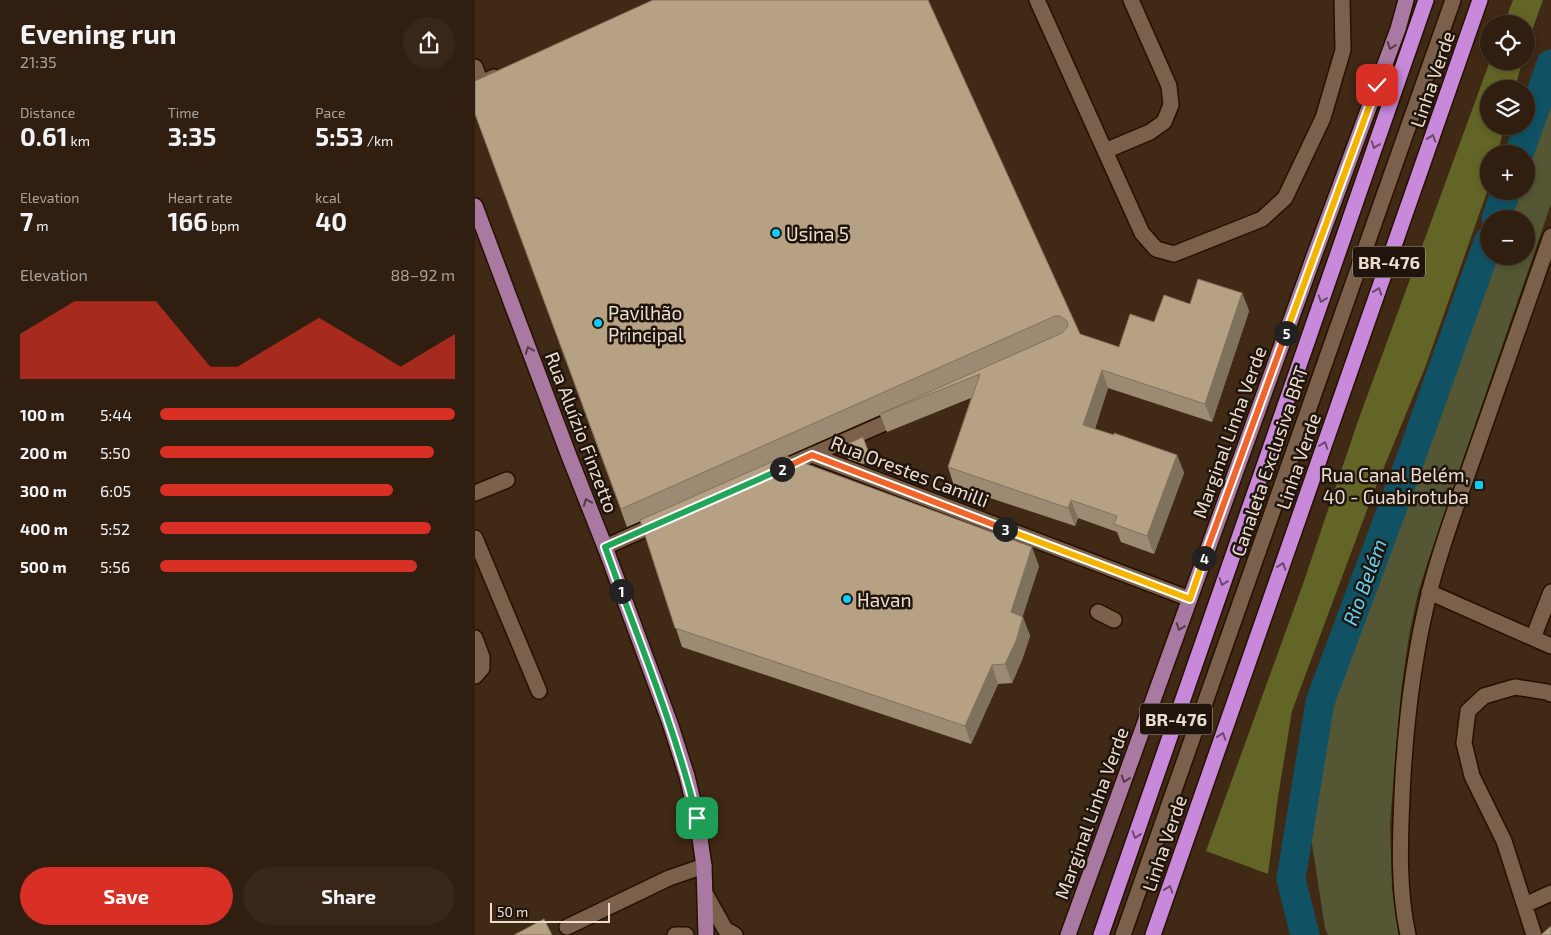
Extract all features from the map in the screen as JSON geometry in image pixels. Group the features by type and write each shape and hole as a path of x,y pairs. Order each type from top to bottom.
{"highway":[{"name":"Linha Verde","path":"1101,935 1426,0"},
{"name":"Linha Verde","path":"1153,935 1480,0"}],"main road":[{"name":"Marginal Linha Verde","path":"1069,935 1398,29 1406,0"},
{"name":"Rua Aluízio Finzetto","path":"475,206 605,547 670,724 687,776 697,818 704,866 706,935"}],"street":[{"path":"1037,0 1143,233 1156,249 1174,254 1262,219 1285,198 1323,118 1343,50 1342,0"},
{"path":"1105,151 1150,132 1164,122 1171,105 1169,86 1131,0"},
{"name":"Canaleta Exclusiva BRT","path":"1123,935 1453,0"},
{"path":"475,66 481,83 507,71"},
{"path":"1408,935 1402,895 1400,857 1403,779 1412,687 1429,592 1444,541 1551,236"},
{"path":"767,475 912,411"},
{"name":"Rua Orestes Camilli","path":"812,455 1190,599"},
{"path":"475,493 507,480"},
{"path":"605,547 677,515"},
{"path":"475,538 539,690"},
{"path":"1429,592 1551,646"},
{"path":"1533,638 1550,600"},
{"path":"1098,612 1114,620"},
{"path":"475,638 482,657 482,668 475,676"},
{"path":"1534,935 1504,841 1472,776 1464,743 1468,711 1484,696 1515,687 1551,694"},
{"path":"567,927 669,878 704,866"},
{"path":"1525,905 1551,893"},
{"path":"706,895 725,929 735,935"},
{"path":"675,935 686,935"}],"green space":[{"path":"1551,85 1551,204 1535,250 1535,210 1506,210 1510,200 1535,200 1535,145 1529,145 1533,135 1535,135 1535,129"},
{"path":"1487,265 1530,265 1429,558 1418,593 1409,635 1401,691 1390,824 1392,889 1399,935 1328,935 1325,928 1310,831 1328,705"}],"shaded area":[{"path":"1513,0 1543,0 1535,22 1535,15 1507,15"},
{"path":"1487,70 1520,70 1517,80 1483,80"},
{"path":"1480,88 1480,135 1502,135 1500,145 1480,145 1480,200 1484,200 1426,365 1373,494 1292,711 1268,874 1206,851 1303,584 1358,421"}],"building":[{"name":"Usina 5","path":"653,0 928,0 1080,334 1119,347 1130,314 1154,322 1164,295 1190,304 1198,279 1242,293 1205,404 1102,370 1083,425 1114,435 1114,433 1177,455 1147,536 1114,524 1117,516 1071,500 1068,508 948,467 980,374 880,414 1062,333 1068,326 1067,321 1060,316 1055,316 621,509 475,114 475,81"},
{"path":"863,437 870,456 861,459 847,454 843,446"},
{"name":"Havan","path":"785,456 1032,547 1011,612 1023,617 1016,641 1005,664 992,665 965,726 675,628 640,520"},
{"path":"544,919 552,935 514,935"},
{"path":"1551,926 1551,935 1541,935"}],"waterway":[{"name":"Rio Belém","path":"1522,145 1551,64"},
{"name":"Rio Belém","path":"1499,210 1503,200"},
{"name":"Rio Belém","path":"1305,935 1291,879 1320,702 1480,265"}],"place":[{"name":"Usina 5","path":"776,233"},
{"name":"Pavilhão Principal","path":"598,323"},
{"name":"Rua Canal Belém, 40 - Guabirotuba","path":"1479,485"},
{"name":"Havan","path":"847,599"}],"route":[{"path":"697,818 687,776 670,724 605,547 812,455 1190,599 1377,85"}]}
